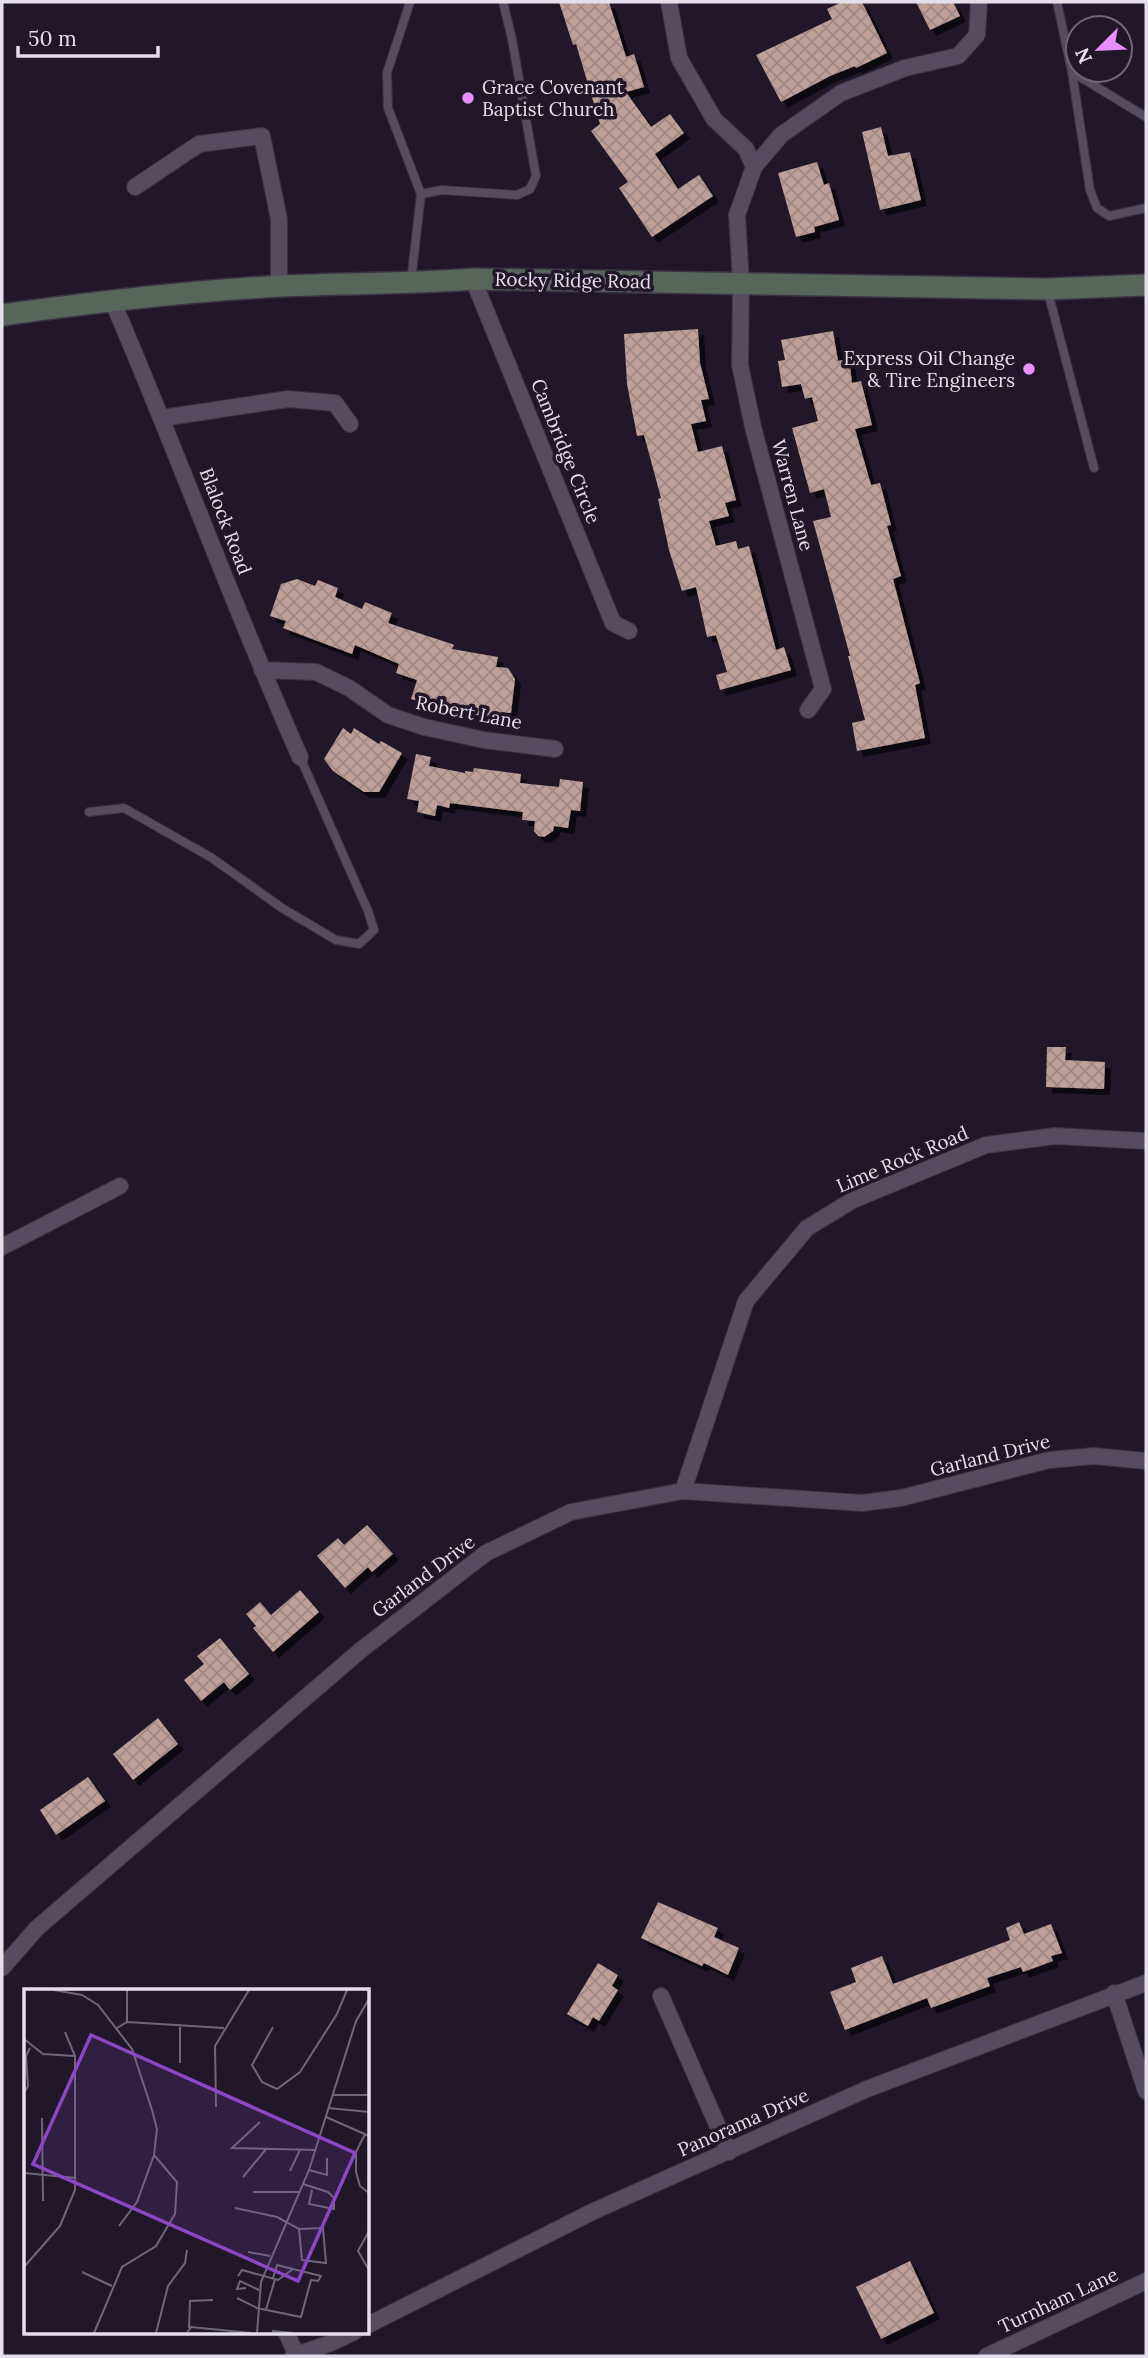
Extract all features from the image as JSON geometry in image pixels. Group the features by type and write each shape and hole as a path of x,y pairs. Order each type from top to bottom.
{"main road":[{"name":"Rocky Ridge Road","path":"2,315 112,300 279,286 411,284 473,279 1047,289 1146,285"}],"street":[{"path":"668,2 679,58 714,119 746,149 754,167"},
{"name":"Warren Lane","path":"808,710 823,689 753,427 740,365 741,283 737,215 754,167 780,135 841,93 905,68 958,56 977,35 979,2"},
{"path":"135,187 199,144 262,136 279,219 279,286"},
{"name":"Cambridge Circle","path":"473,279 613,623 629,631"},
{"name":"Blalock Road","path":"112,300 300,757"},
{"path":"162,418 288,399 335,403 350,424"},
{"name":"Robert Lane","path":"262,670 316,672 349,688 388,715 424,727 484,740 555,749"},
{"name":"Lime Rock Road","path":"683,1492 746,1301 807,1228 853,1200 986,1145 1055,1136 1146,1141"},
{"path":"2,1247 120,1186"},
{"name":"Garland Drive","path":"2,1968 37,1928 337,1671 486,1553 571,1512 683,1492 862,1503 901,1498 1049,1460 1094,1455 1146,1461"},
{"name":"Panorama Drive","path":"369,2324 594,2211 864,2090 1146,1983"},
{"path":"1114,1993 1146,2091"},
{"path":"662,1996 729,2152"},
{"name":"Turnham Lane","path":"988,2356 1146,2281"},
{"path":"287,2334 295,2355 350,2334"}],"lane":[{"path":"410,2 387,73 388,108 421,194 411,284"},
{"path":"421,194 442,190 517,195 530,189 536,176 503,2"},
{"path":"1057,2 1064,35"},
{"path":"1074,84 1090,190 1097,208 1109,216 1146,208"},
{"path":"1092,84 1146,117"},
{"path":"1047,289 1094,468"},
{"path":"89,812 124,808 212,858 282,908 336,940 359,944 374,930 300,757"}],"building":[{"path":"559,2 609,2 626,57 634,54 644,87 626,92 651,127 670,114 684,133 655,154 678,189 699,175 713,196 652,237 619,188 628,182 591,131 600,124 576,44 573,45"},
{"path":"842,2 862,2 887,53 856,68 855,66 830,76 781,102 756,55 832,19 827,9"},
{"path":"916,2 953,2 960,16 930,30"},
{"path":"881,127 888,156 910,152 921,200 880,210 862,132"},
{"path":"817,162 824,185 829,183 839,220 814,227 815,232 796,237 778,173"},
{"path":"698,329 700,363 709,399 701,400 706,421 691,424 698,452 722,446 736,500 725,503 729,516 709,521 716,546 736,541 738,549 749,546 776,650 784,647 791,670 720,690 716,675 727,672 716,635 707,637 696,587 682,591 669,550 658,499 661,498 644,435 637,436 627,384 624,334"},
{"path":"833,331 838,361 849,359 852,383 861,381 872,425 855,429 871,485 880,483 891,525 887,526 901,576 893,579 920,683 915,685 925,738 857,751 852,723 865,720 813,521 831,517 824,489 810,493 792,428 818,421 812,397 805,399 801,384 782,387 778,361 785,360 781,340"},
{"path":"297,579 315,586 318,580 338,588 335,597 362,609 365,602 392,613 388,623 452,644 452,649 498,657 496,667 508,668 515,679 511,713 501,712 501,718 459,713 411,699 417,680 396,673 399,664 355,645 352,654 283,628 286,621 270,616 281,584"},
{"path":"343,728 351,734 354,728 379,744 381,741 402,753 379,792 364,792 333,771 324,759"},
{"path":"416,754 431,757 429,766 465,773 473,772 474,768 521,774 520,783 559,787 560,779 583,782 580,811 571,810 568,828 554,826 553,831 544,837 538,836 534,831 535,821 522,820 523,812 450,803 449,808 437,805 435,816 417,812 419,801 407,799"},
{"path":"1047,1047 1066,1047 1065,1060 1105,1062 1104,1089 1046,1087"},
{"path":"367,1525 393,1554 372,1572 368,1567 345,1588 317,1556 338,1538 344,1545"},
{"path":"300,1590 319,1612 273,1652 253,1628 256,1626 246,1614 260,1602 271,1615"},
{"path":"220,1638 249,1674 230,1690 224,1682 201,1701 184,1680 204,1664 197,1656"},
{"path":"158,1718 178,1744 133,1780 113,1754"},
{"path":"88,1777 105,1801 56,1835 40,1810"},
{"path":"658,1902 718,1928 714,1937 739,1948 728,1975 641,1938"},
{"path":"1019,1922 1024,1934 1051,1924 1062,1953 1051,1956 1053,1961 1023,1972 1021,1967 987,1978 990,1986 931,2008 927,1998 845,2030 830,1992 856,1982 851,1968 882,1956 893,1984 1010,1940 1006,1928"},
{"path":"598,1963 618,1975 612,1986 618,1990 599,2021 593,2017 588,2026 567,2014"},
{"path":"910,2261 934,2313 881,2339 856,2287"}],"place":[{"name":"Grace Covenant Baptist Church","path":"468,98"},
{"name":"Express Oil Change & Tire Engineers","path":"1029,369"}]}
